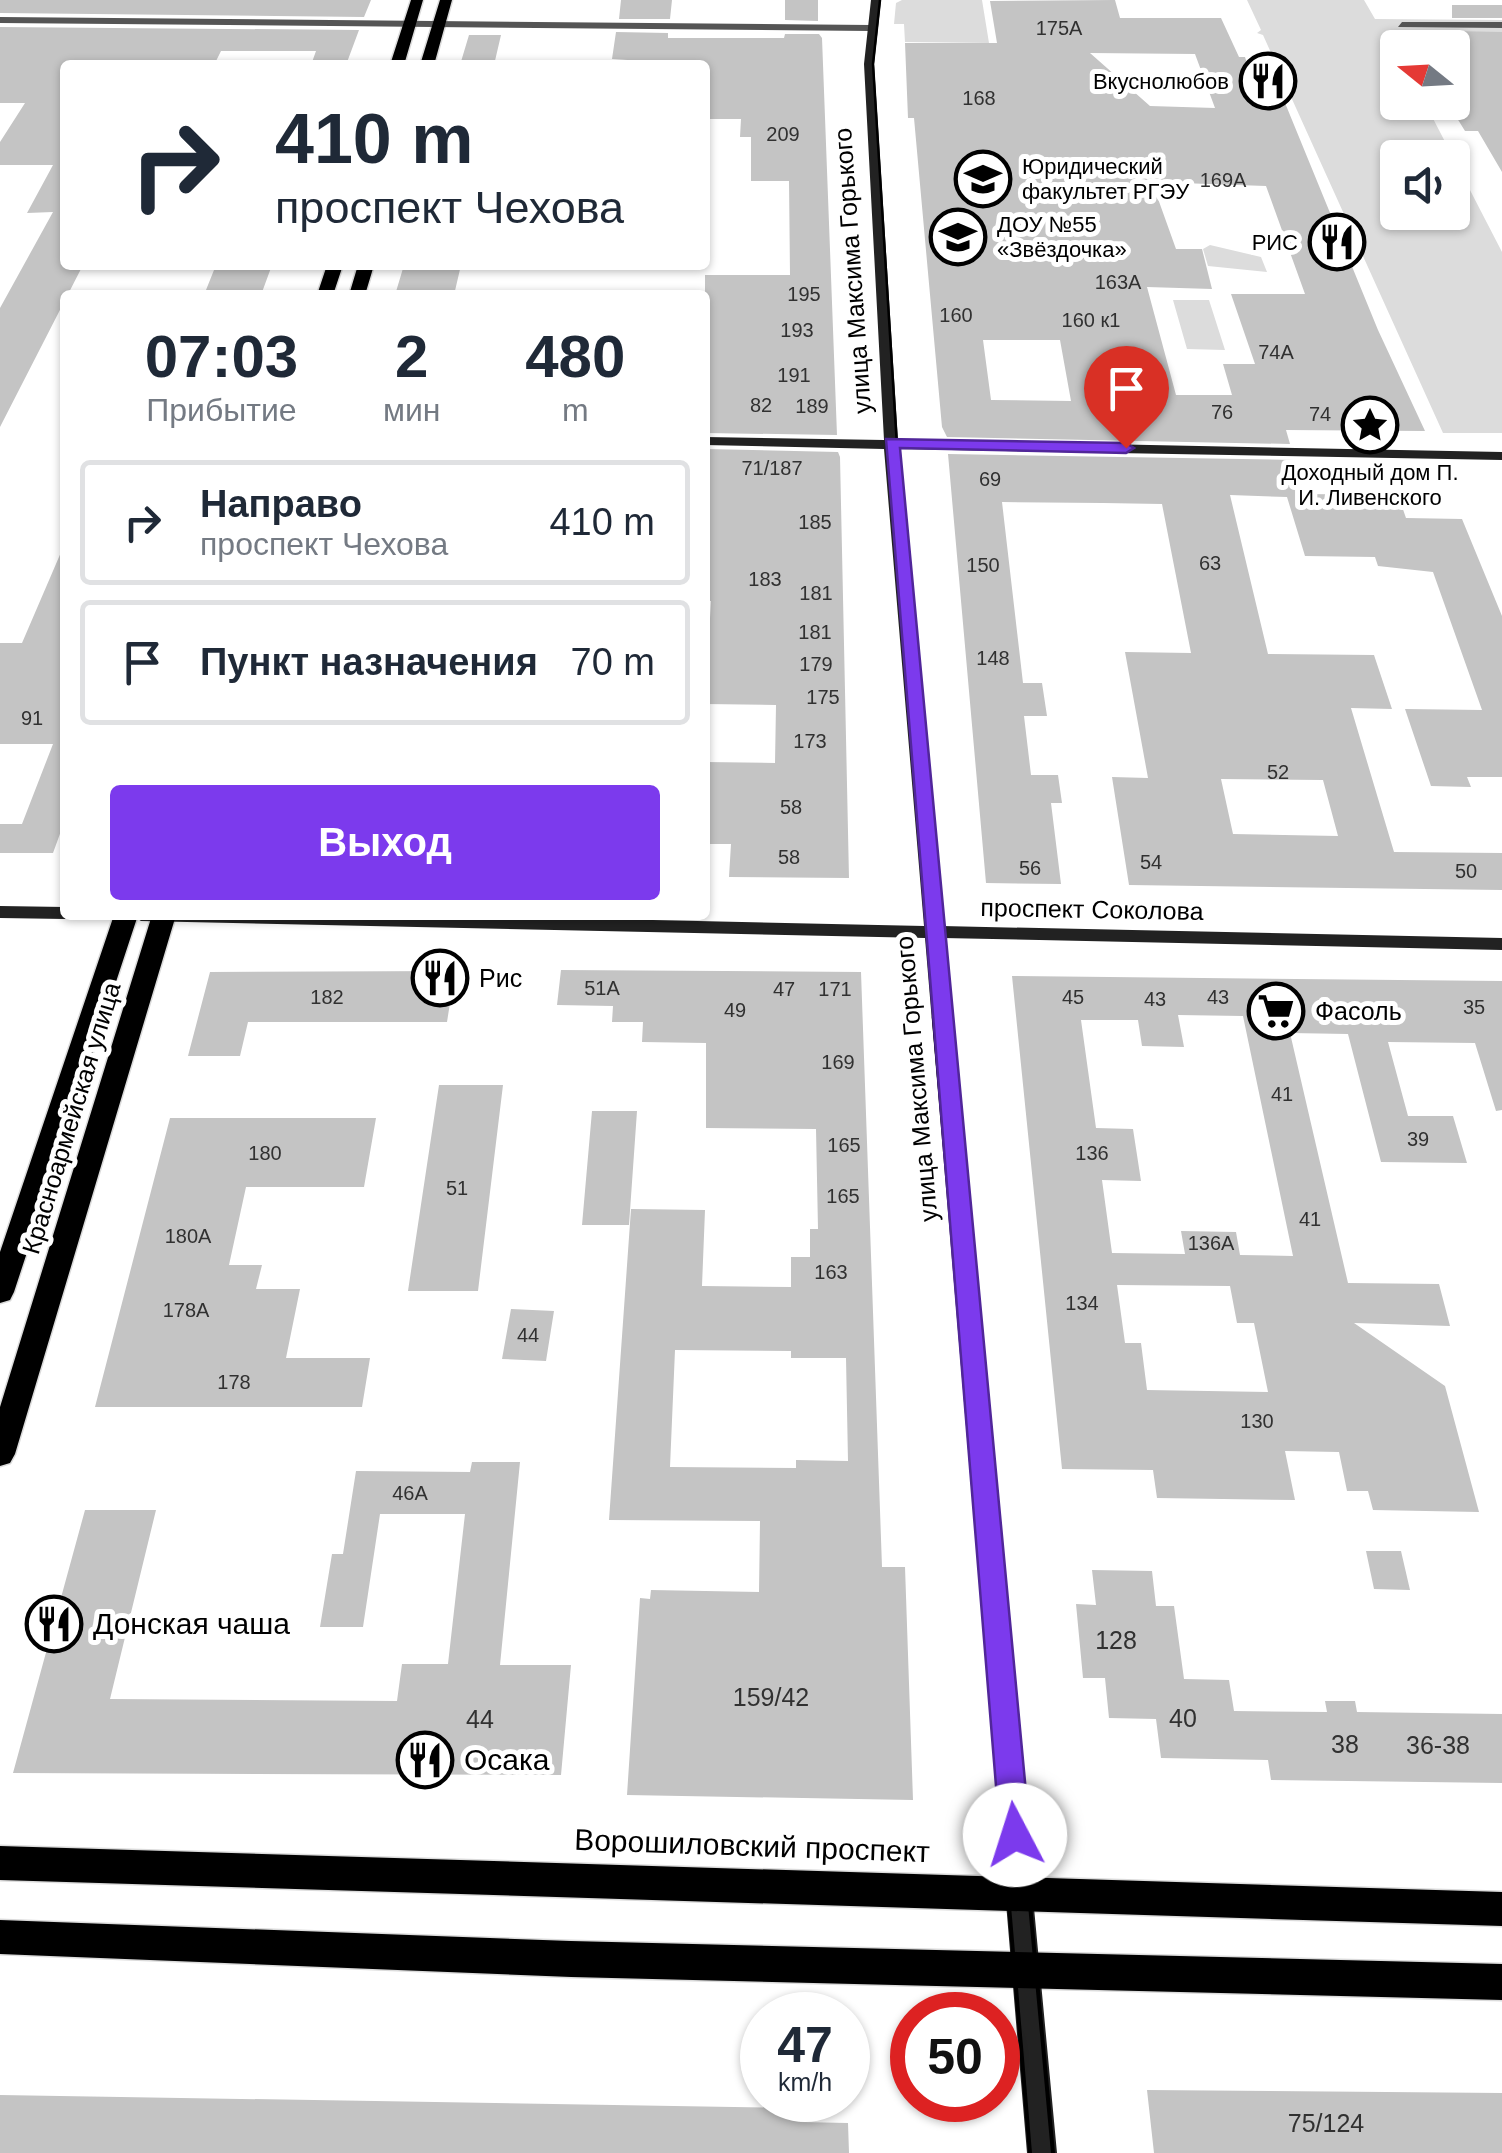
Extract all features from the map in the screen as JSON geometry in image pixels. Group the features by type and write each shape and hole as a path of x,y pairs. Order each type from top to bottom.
{"main road":[{"path":"399,60 417,0"},
{"path":"428,60 446,0"},
{"name":"улица Максима Горького","path":"876,0 869,64 892,443 1042,2153"},
{"path":"710,441 1502,456"},
{"path":"0,912 60,913"},
{"name":"Красноармейская улица","path":"0,1292 124,920"},
{"name":"Красноармейская улица","path":"0,1454 162,920"},
{"name":"проспект Соколова","path":"404,920 1502,944"},
{"name":"Ворошиловский проспект","path":"0,1862 1502,1909"},
{"path":"0,1937 571,1959 1502,1982"}],"street":[{"path":"0,20 58,15 410,24 871,28"},
{"path":"1402,25 1498,26"}],"shaded area":[{"path":"982,0 989,43 905,42 904,24 894,24 896,3"},
{"path":"1247,0 1364,0 1375,19 1502,20 1502,48 1470,48 1470,30 1380,30 1380,120 1434,120 1444,140 1380,140 1380,230 1470,230 1470,190 1502,252 1502,433 1443,433 1263,35 1257,33 1261,30"},
{"path":"1210,245 1261,257 1267,272 1208,266 1203,249"},
{"path":"1173,300 1209,300 1225,350 1187,349"}],"building":[{"path":"0,0 371,0 364,17 0,13"},
{"path":"621,0 672,0 670,19 619,19"},
{"path":"785,0 818,0 818,21 785,20"},
{"path":"1115,0 1120,18 1221,18 1239,57 1245,57 1251,76 1274,76 1378,330 1425,431 1286,430 1290,444 947,437 942,427 914,118 908,118 905,43 997,43 990,1","holes":["1090,53 1195,54 1215,108 1150,106","1152,182 1266,186 1305,294 1231,294 1255,364 1223,364 1232,395 1176,395 1147,287 1212,289 1202,249 1176,249","983,340 1060,340 1071,401 991,400"]},
{"path":"1452,5 1502,5 1502,18 1452,18"},
{"path":"0,27 359,30 348,60 313,60 316,51 221,51 216,60 60,60 60,270 80,270 70,290 60,290 60,310 0,427 0,308 53,212 27,213 53,165 0,165 0,142 25,103 0,103"},
{"path":"1470,31 1502,32 1502,172 1478,131 1465,131 1458,120 1470,120"},
{"path":"616,32 668,33 668,38 784,38 785,34 819,34 822,38 837,435 710,433 710,290 705,290 705,275 790,275 789,181 751,181 751,137 740,137 741,119 710,119 710,60 612,59"},
{"path":"469,35 501,35 495,60 462,60"},
{"path":"214,270 270,270 263,290 206,290"},
{"path":"402,270 460,270 455,290 396,290"},
{"path":"710,449 838,452 849,878 729,877 731,844 710,844 710,762 775,763 776,705 710,704"},
{"path":"948,454 1294,460 1304,494 1398,495 1406,518 1462,519 1502,616 1502,777 1467,777 1471,787 1431,786 1405,709 1482,710 1433,572 1378,566 1375,557 1305,556 1287,497 1230,495 1268,654 1374,655 1392,709 1351,708 1394,852 1502,853 1502,890 1129,885 1112,777 1148,778 1125,652 1191,653 1162,504 1103,503 1002,502 1023,683 1042,683 1047,716 1024,716 1031,775 1058,775 1062,803 1051,803 1061,884 986,883","holes":["1221,779 1323,780 1338,836 1233,834"]},
{"path":"60,555 60,834 53,853 0,853 0,824 22,824 53,744 0,744 0,643 22,643"},
{"path":"561,970 861,972 882,1567 905,1567 913,1800 627,1795 640,1598 650,1599 651,1590 759,1592 760,1521 609,1520 631,1209 705,1210 702,1286 791,1287 791,1257 810,1257 810,1229 818,1229 816,1129 706,1128 706,1043 642,1042 643,1022 612,1022 613,1006 557,1005","holes":["675,1350 791,1351 791,1358 846,1358 848,1461 796,1460 796,1468 670,1467"]},
{"path":"455,971 447,1022 248,1022 240,1056 188,1056 210,972"},
{"path":"1012,976 1502,981 1502,1110 1496,1111 1475,1043 1388,1042 1408,1116 1453,1116 1467,1163 1381,1162 1348,1034 1290,1033 1348,1283 1439,1284 1450,1326 1354,1323 1445,1386 1479,1512 1373,1510 1368,1491 1347,1491 1339,1452 1285,1451 1295,1500 1157,1498 1153,1470 1062,1469","holes":["1178,1015 1243,1016 1293,1256 1240,1255 1236,1232 1181,1231 1185,1254 1112,1253 1102,1180 1141,1181 1133,1129 1096,1128 1081,1020 1138,1020 1142,1046 1184,1047","1117,1285 1230,1286 1237,1323 1254,1323 1268,1392 1147,1390 1141,1343 1125,1343"]},
{"path":"439,1085 503,1085 478,1291 408,1291"},
{"path":"592,1111 637,1111 629,1225 582,1225"},
{"path":"170,1118 376,1118 364,1187 246,1187 229,1265 262,1265 256,1289 300,1289 286,1358 370,1358 362,1407 95,1407"},
{"path":"511,1309 554,1311 546,1361 502,1359"},
{"path":"472,1462 520,1462 500,1665 571,1665 561,1775 13,1773 85,1510 156,1510 110,1699 397,1701 402,1664 448,1664 465,1514 380,1514 363,1627 320,1627 332,1554 343,1554 356,1471 470,1472"},
{"path":"1366,1551 1401,1551 1410,1590 1374,1589"},
{"path":"1092,1570 1152,1571 1156,1606 1174,1606 1184,1679 1229,1680 1234,1711 1327,1712 1325,1701 1355,1701 1357,1712 1502,1714 1502,1783 1271,1780 1268,1760 1161,1758 1156,1719 1109,1718 1105,1678 1083,1678 1076,1604 1096,1605"},
{"path":"1147,2090 1502,2093 1502,2153 1154,2153"},
{"path":"0,2095 740,2107 740,2122 848,2123 849,2153 0,2153"}],"tram line":[{"path":"880,0 873,64 899,478 982,1377"},
{"path":"933,1017 964,1377"},
{"path":"964,1375 1030,2153"},
{"path":"981,1375 1053,2153"}],"place":[{"name":"Вкуснолюбов","path":"1268,81"},
{"name":"Юридический факультет РГЭУ","path":"983,179"},
{"name":"ДОУ №55 «Звёздочка»","path":"958,237"},
{"name":"РИС","path":"1337,242"},
{"name":"Доходный дом П. И. Ливенского","path":"1370,425"},
{"name":"Рис","path":"440,978"},
{"name":"Фасоль","path":"1276,1011"},
{"name":"Донская чаша","path":"54,1624"},
{"name":"Осака","path":"425,1760"}],"route":[{"path":"1015,1835 892,443 1126,448"}]}
